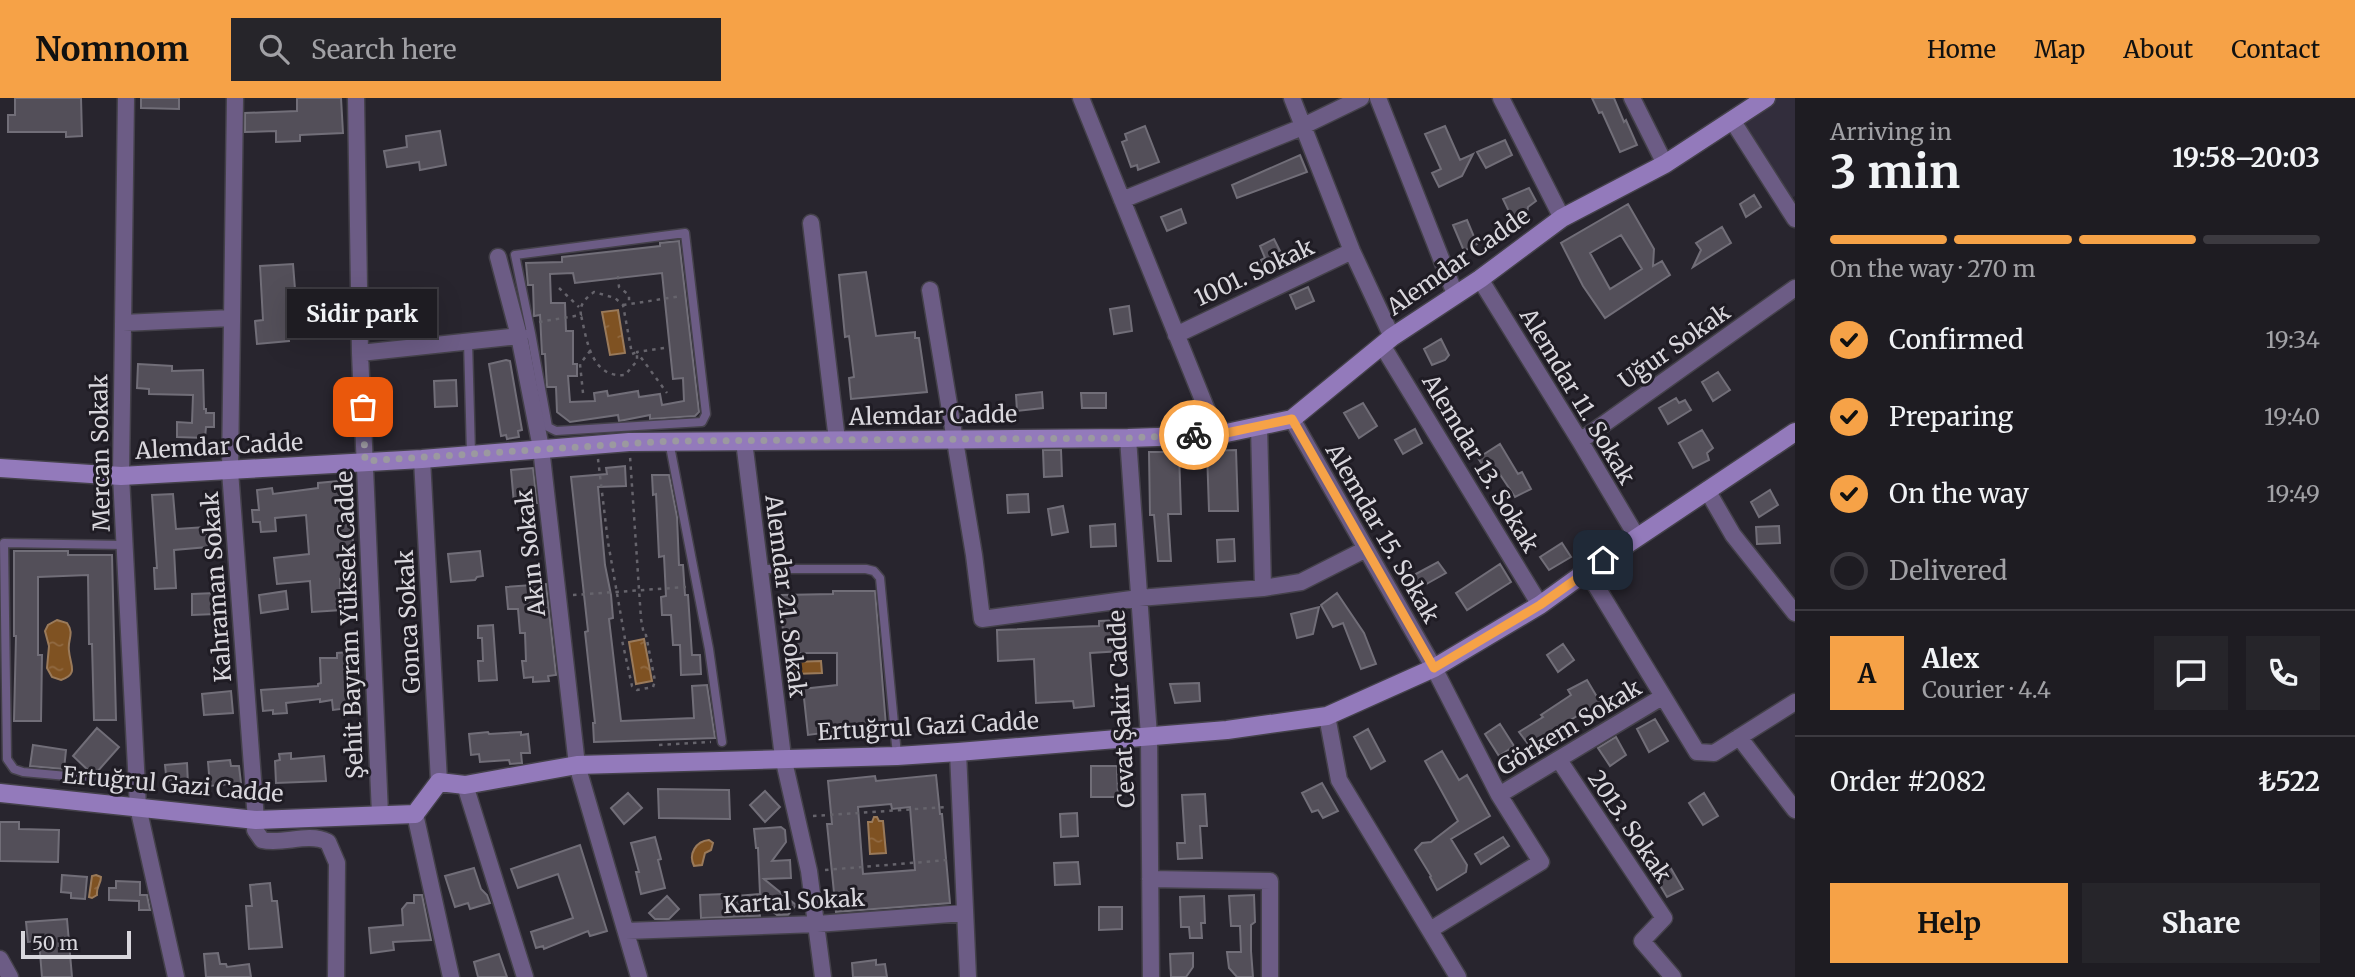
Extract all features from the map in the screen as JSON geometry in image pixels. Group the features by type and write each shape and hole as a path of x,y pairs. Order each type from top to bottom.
{"street":[{"name":"Mercan Sokak","path":"126,98 121,476 138,807 176,977"},
{"name":"Kahraman Sokak","path":"235,98 230,471 256,820"},
{"name":"Şehit Bayram Yüksek Cadde","path":"356,98 360,353 380,814"},
{"path":"1081,98 1217,435"},
{"name":"Alemdar 13. Sokak","path":"1292,98 1387,341 1540,605"},
{"path":"1122,200 1304,126 1361,98"},
{"path":"1378,98 1455,294"},
{"path":"1501,98 1562,218"},
{"name":"Alemdar Cadde","path":"0,468 121,476 422,459 629,442 1217,435 1292,419 1387,341 1479,279 1562,218 1665,164 1766,98"},
{"path":"1635,99 1665,164"},
{"path":"1732,120 1795,219"},
{"path":"811,223 837,440"},
{"name":"1001. Sokak","path":"1176,335 1352,251"},
{"name":"Akın Sokak","path":"498,257 526,331 577,765 639,977"},
{"name":"Alemdar 11. Sokak","path":"1479,279 1637,537"},
{"name":"Uğur Sokak","path":"1580,441 1795,288"},
{"path":"930,290 975,555 982,619 1139,598 1263,589 1301,582 1366,549"},
{"path":"123,323 231,318"},
{"path":"360,353 468,341 526,331"},
{"name":"Alemdar 15. Sokak","path":"1292,419 1434,668 1499,795 1541,862 1430,930"},
{"path":"1259,426 1263,589"},
{"name":"Ertuğrul Gazi Cadde","path":"439,782 465,785 577,765 958,752 1227,730 1327,716 1434,668 1540,605 1795,432"},
{"name":"Cevat Şakir Cadde","path":"1128,438 1149,736 1151,977"},
{"name":"Alemdar 21. Sokak","path":"744,441 783,757 808,871 823,977"},
{"name":"Gonca Sokak","path":"422,459 439,782"},
{"path":"1707,490 1733,535 1795,612"},
{"path":"1587,571 1697,752 1714,753 1795,702"},
{"name":"Görkem Sokak","path":"1499,795 1662,697"},
{"path":"1327,716 1339,779 1458,977"},
{"path":"1740,737 1795,810"},
{"path":"958,752 968,977"},
{"name":"2013. Sokak","path":"1559,760 1664,918 1642,942 1673,977"},
{"path":"439,782 415,814 452,977"},
{"path":"465,785 525,977"},
{"name":"Ertuğrul Gazi Cadde","path":"0,793 256,820 415,814"},
{"path":"256,820 255,830 262,840 272,842 318,836 328,842 337,863 336,977"},
{"path":"1150,879 1270,881 1270,977"},
{"name":"Kartal Sokak","path":"626,931 817,924 964,913"},
{"path":"0,959 10,977"}],"lane":[{"path":"685,233 692,295 706,414 702,422 556,431 548,426 526,331 515,255 685,233"},
{"path":"468,341 471,454"},
{"path":"670,441 709,649 722,742"},
{"path":"111,780 23,772 14,769 8,759 4,543 124,545"},
{"path":"760,569 866,569 874,571 880,578 897,756"}],"path":[{"path":"618,276 619,287 629,295 629,304"},
{"path":"559,288 580,309 590,351 605,372 615,376 625,375 637,361 637,352"},
{"path":"580,309 586,298 594,292 615,299 623,305 632,354 664,348"},
{"path":"623,305 692,295"},
{"path":"526,331 582,315"},
{"path":"583,393 580,364 590,351"},
{"path":"637,352 667,393"},
{"path":"588,458 598,457 608,542 625,639 622,640 632,686 637,690 653,687 646,635 641,620 629,442"},
{"path":"574,605 573,595 697,587"},
{"path":"655,745 722,742"},
{"path":"797,817 960,806"},
{"path":"808,871 962,859"}],"shaded area":[{"path":"1777,98 1795,98 1795,196 1789,200 1739,120"}],"water":[{"path":"618,310 625,353 610,355 602,312"},
{"path":"57,620 67,623 71,634 69,647 72,672 61,680 52,677 47,668 49,646 45,631 48,625"},
{"path":"644,639 652,681 636,684 629,642"},
{"path":"821,661 822,673 794,674 793,662"},
{"path":"874,817 883,821 886,853 870,854 868,822 872,822"},
{"path":"709,840 713,843 711,850 705,853 702,865 694,866 694,849"},
{"path":"96,875 101,879 97,895 92,898 89,897 92,876"}],"building":[{"path":"15,98 81,98 82,136 66,137 66,132 8,132 8,115 15,115"},
{"path":"141,98 179,98 179,109 141,108"},
{"path":"297,98 341,98 343,133 300,135 300,141 276,142 276,131 245,132 245,113 297,111"},
{"path":"1592,98 1614,98 1637,145 1620,152 1602,112 1599,113"},
{"path":"1145,126 1159,162 1138,170 1137,165 1131,167 1122,142 1127,140 1125,134"},
{"path":"1445,126 1460,160 1473,154 1462,176 1439,187 1432,173 1441,169 1425,134"},
{"path":"440,131 446,165 420,170 419,162 387,167 384,151 407,147 406,136"},
{"path":"1505,140 1512,155 1486,168 1477,152"},
{"path":"1300,155 1307,172 1237,198 1232,185"},
{"path":"1529,188 1536,201 1528,207 1527,213 1513,220 1503,199"},
{"path":"1754,195 1761,207 1746,217 1740,204"},
{"path":"1628,204 1654,249 1653,266 1662,261 1670,275 1605,318 1583,286 1561,243","holes":["1621,235 1642,269 1610,289 1590,253"]},
{"path":"1181,209 1186,223 1167,231 1161,217"},
{"path":"1467,220 1477,244 1464,251 1453,225"},
{"path":"1722,227 1731,243 1693,267 1701,250 1696,243"},
{"path":"1274,239 1280,251 1275,253 1281,267 1267,274 1261,260 1265,258 1260,246"},
{"path":"679,241 699,412 695,416 650,419 650,415 619,421 618,415 570,422 557,412 556,387 547,387 540,315 534,316 533,285 528,285 526,263 562,262 562,257 660,246 660,243","holes":["573,273 575,283 662,273 673,379 683,378 684,401 662,405 660,394 639,397 638,391 608,396 607,391 594,393 595,401 570,402 568,376 577,376 577,364 573,364 573,331 566,331 565,303 551,303 550,274"]},
{"path":"293,264 297,314 286,315 289,341 257,344 255,321 263,320 260,266"},
{"path":"866,272 876,336 915,332 915,338 919,338 927,392 851,399 849,378 854,377 849,336 845,337 839,275"},
{"path":"1308,287 1314,301 1296,309 1290,295"},
{"path":"348,291 349,312 322,315 320,293"},
{"path":"401,303 413,303 413,318 403,318 403,331 386,331 386,317 391,317 392,310 401,310"},
{"path":"1129,306 1132,331 1114,334 1110,309"},
{"path":"1441,339 1449,355 1445,360 1432,365 1424,349"},
{"path":"510,361 522,430 518,431 519,437 507,439 506,435 501,436 489,364"},
{"path":"138,364 172,366 172,371 203,370 204,409 206,413 214,413 214,427 206,427 205,438 177,437 177,422 192,423 193,395 149,394 149,389 137,388"},
{"path":"1718,372 1730,390 1713,401 1702,382"},
{"path":"456,380 457,406 435,407 434,381"},
{"path":"1042,392 1043,408 1017,411 1016,395"},
{"path":"1081,393 1106,393 1106,408 1082,408"},
{"path":"1676,398 1679,403 1685,400 1691,410 1668,424 1659,408"},
{"path":"1363,403 1377,426 1359,438 1344,413"},
{"path":"1415,429 1422,443 1403,454 1395,440"},
{"path":"1702,430 1713,448 1707,453 1709,460 1693,468 1679,443"},
{"path":"1500,444 1518,474 1522,472 1531,489 1515,497 1495,467 1487,472 1478,458"},
{"path":"1043,450 1061,450 1062,476 1044,477"},
{"path":"1236,450 1238,511 1209,511 1207,451"},
{"path":"1149,452 1179,452 1181,514 1168,514 1171,561 1158,561 1154,515 1150,515"},
{"path":"625,466 626,486 598,487 605,565 611,595 613,618 609,619 621,721 694,718 692,686 707,685 715,738 594,742 595,723 585,632 588,631 571,477 607,474 606,468"},
{"path":"533,468 537,503 514,504 511,470"},
{"path":"652,475 669,475 677,517 679,565 683,565 685,595 688,595 692,655 700,655 701,674 681,675 680,645 673,645 671,615 662,615 661,597 666,596 664,556 659,557 656,494 653,495"},
{"path":"338,481 340,491 349,490 354,555 349,556 350,579 340,579 342,610 312,612 310,581 277,584 274,558 309,554 306,515 275,518 276,531 261,532 260,522 253,522 252,510 259,510 257,490 272,488 273,494 318,488 318,483"},
{"path":"1770,490 1778,505 1759,517 1751,502"},
{"path":"173,494 176,529 206,527 208,547 174,550 176,588 155,589 154,568 157,568 152,495"},
{"path":"1028,494 1029,512 1008,513 1007,495"},
{"path":"1063,506 1068,532 1052,535 1048,509"},
{"path":"1115,524 1116,546 1091,547 1090,526"},
{"path":"1779,526 1780,543 1757,544 1756,527"},
{"path":"1234,539 1235,561 1218,562 1217,540"},
{"path":"1562,543 1571,557 1549,570 1540,557"},
{"path":"14,551 68,551 68,555 112,555 116,720 94,720 88,575 38,577 38,655 42,655 41,721 14,721"},
{"path":"480,551 483,576 475,580 451,582 448,554"},
{"path":"1438,562 1446,573 1421,587 1414,575"},
{"path":"1500,564 1511,582 1467,610 1456,593"},
{"path":"212,581 224,581 224,593 213,593"},
{"path":"546,584 556,675 548,676 549,681 533,682 533,677 524,678 522,661 526,661 525,633 520,633 518,609 508,609 506,587"},
{"path":"286,591 288,609 261,613 259,595"},
{"path":"833,591 875,591 886,726 830,727 831,732 808,735 803,689 837,685 837,653 784,653 781,595 833,594"},
{"path":"215,593 216,614 192,615 192,594"},
{"path":"1337,593 1364,633 1376,664 1361,669 1343,623 1333,627 1321,605"},
{"path":"1319,607 1313,634 1297,638 1291,614"},
{"path":"1120,620 1122,651 1090,653 1094,706 1074,708 1073,701 1036,703 1034,659 998,661 997,630 1099,626 1099,621"},
{"path":"493,625 497,680 479,681 478,661 483,661 482,638 478,638 478,626"},
{"path":"1563,644 1574,660 1558,672 1547,655"},
{"path":"348,652 348,656 357,656 358,673 354,673 358,707 333,710 332,700 320,702 320,699 286,703 287,713 273,714 273,710 263,711 261,690 318,686 321,683 320,658 337,658 337,653"},
{"path":"1587,680 1600,702 1546,735 1548,738 1531,748 1519,732 1571,695 1568,690"},
{"path":"1199,683 1200,701 1175,703 1170,684"},
{"path":"231,691 233,713 204,715 202,694"},
{"path":"1655,719 1668,741 1649,752 1637,729"},
{"path":"1500,724 1514,746 1499,756 1485,734"},
{"path":"97,728 119,747 97,772 90,772 73,756"},
{"path":"1368,729 1385,761 1371,769 1354,737"},
{"path":"469,734 528,734 530,753 521,753 522,763 510,764 509,760 480,762 479,754 471,755"},
{"path":"1616,737 1626,755 1610,766 1598,748"},
{"path":"33,745 66,750 64,769 30,766"},
{"path":"1442,751 1459,780 1467,775 1490,816 1451,839 1467,865 1466,872 1437,890 1415,850 1422,843 1431,842 1458,821 1425,761"},
{"path":"291,753 291,759 324,756 326,781 276,783 275,761 280,760 279,754"},
{"path":"230,760 231,766 239,766 241,783 210,786 208,762"},
{"path":"187,763 188,784 167,785 165,765"},
{"path":"1091,766 1117,766 1118,797 1091,797"},
{"path":"936,775 950,903 836,912 827,824 832,824 828,781 875,776 876,781","holes":["891,804 892,809 910,807 915,870 863,874 858,807"]},
{"path":"1322,783 1338,811 1323,818 1318,810 1312,812 1302,793"},
{"path":"658,789 729,790 730,819 659,818"},
{"path":"765,791 780,807 765,822 750,805"},
{"path":"628,793 642,808 624,824 611,808"},
{"path":"1704,793 1718,816 1703,825 1689,803"},
{"path":"1205,794 1207,826 1200,826 1202,858 1178,859 1177,843 1185,843 1182,795"},
{"path":"1077,813 1078,836 1061,837 1060,814"},
{"path":"0,822 19,822 19,829 59,830 58,862 0,861"},
{"path":"781,827 785,830 786,842 772,861 790,860 791,878 764,879 796,905 788,915 777,915 758,900 760,916 701,918 700,895 724,894 724,897 760,894 758,848 754,829"},
{"path":"655,837 665,888 641,894 636,872 639,872 631,843"},
{"path":"1503,837 1509,846 1481,864 1475,854"},
{"path":"580,845 607,931 590,936 588,931 544,949 543,946 536,948 531,932 573,918 558,874 518,888 511,869"},
{"path":"1078,862 1080,884 1055,885 1054,863"},
{"path":"1669,865 1683,889 1667,897 1654,875"},
{"path":"474,868 481,889 490,903 470,909 468,903 455,907 445,876"},
{"path":"62,875 87,877 85,899 71,898 71,893 61,892"},
{"path":"116,881 140,882 140,895 147,895 150,910 139,910 139,901 109,900 109,888 116,888"},
{"path":"270,883 272,901 277,901 282,947 249,949 246,906 252,906 250,885"},
{"path":"414,895 422,895 431,940 393,942 394,950 371,953 369,928 403,925 402,909 407,903 414,903"},
{"path":"1254,895 1255,922 1251,925 1253,977 1237,977 1229,968 1227,952 1241,952 1240,926 1231,926 1229,896"},
{"path":"667,896 679,909 669,919 655,919 649,913"},
{"path":"1204,896 1205,923 1201,923 1202,938 1190,938 1189,927 1181,927 1180,897"},
{"path":"1099,907 1122,907 1122,929 1099,930"},
{"path":"67,919 72,977 42,977 39,941 28,942 26,922"},
{"path":"218,953 220,964 226,964 227,967 249,964 251,977 206,977 204,954"},
{"path":"1193,953 1193,967 1186,977 1171,977 1170,954"},
{"path":"499,954 507,977 478,977 474,962"},
{"path":"876,960 876,965 885,964 887,977 853,977 852,963"}],"way so far":[{"path":"363,407 365,461 629,442 1128,438 1194,435"}],"place":[{"name":"Sidir park","path":"363,407"}],"route":[{"path":"1194,435 1217,435 1292,419 1434,668 1540,605 1603,560"}]}
